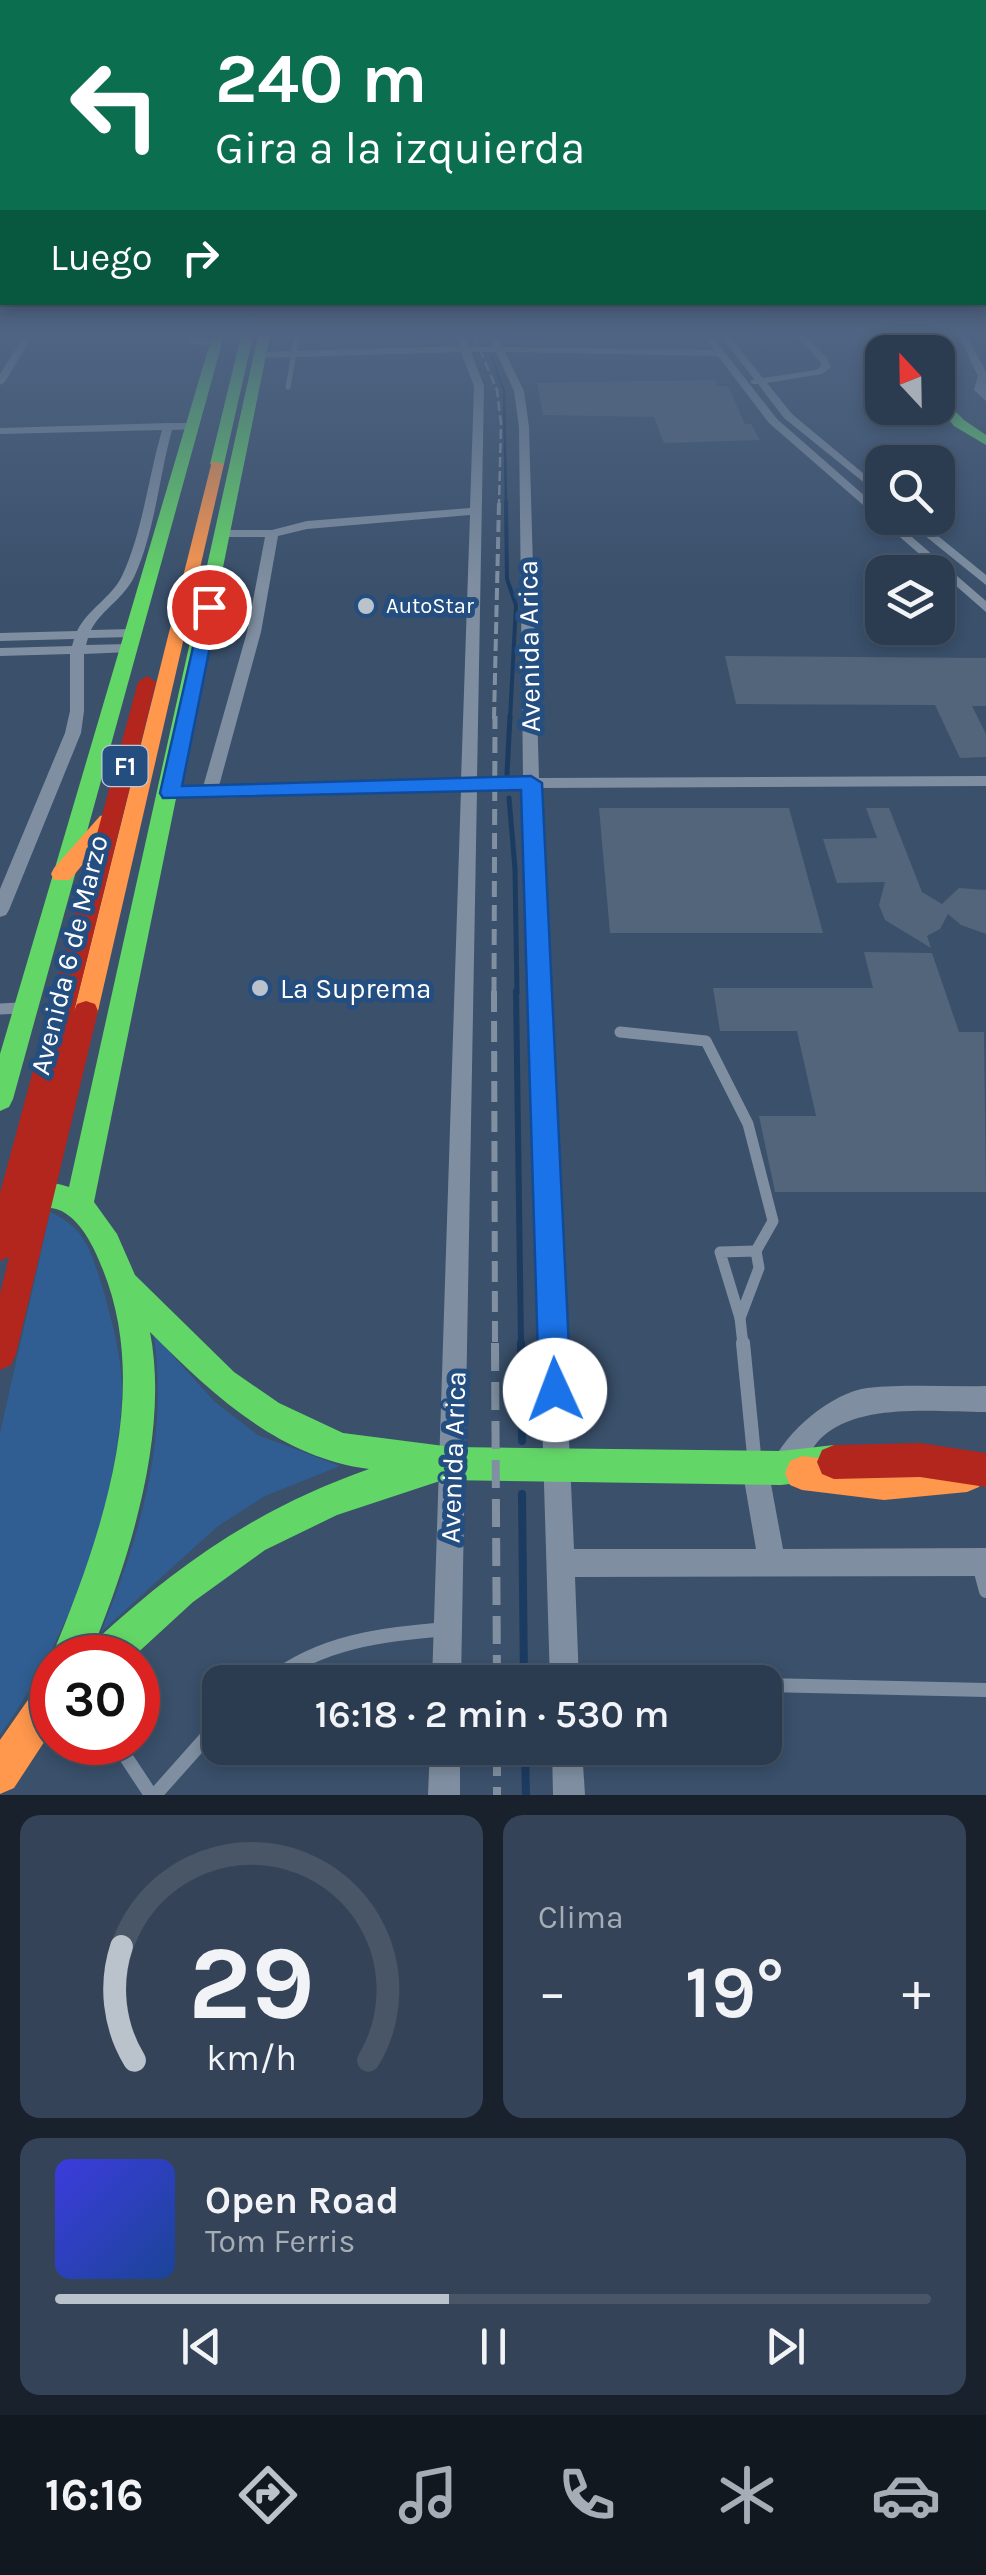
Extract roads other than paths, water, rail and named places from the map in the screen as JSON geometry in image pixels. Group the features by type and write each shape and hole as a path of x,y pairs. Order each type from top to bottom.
{"main road":[{"name":"Avenida 6 de Marzo","path":"0,1099 132,641 179,431 187,420"},
{"name":"Avenida 6 de Marzo","path":"0,1247 7,1198 223,420"},
{"name":"Avenida 6 de Marzo","path":"0,1354 136,816 227,420"},
{"path":"80,1204 225,532 237,420"},
{"path":"956,420 986,441"},
{"path":"62,874 112,815"},
{"path":"7,1198 60,1194 80,1204 103,1235 124,1285 134,1346 136,1400 130,1470 118,1530 79,1635"},
{"path":"124,1285 223,1383 266,1415 342,1449 452,1464 768,1468 847,1484 926,1483 986,1471"},
{"path":"128,1635 185,1581 272,1523 360,1485 452,1464"},
{"path":"0,1774 30,1736"}],"street":[{"name":"Avenida Arica","path":"447,1665 478,420"},
{"name":"Avenida Arica","path":"523,420 531,783 564,1665"},
{"path":"773,420 986,608"},
{"path":"793,420 865,481"},
{"path":"0,431 179,431"},
{"path":"0,440 179,431"},
{"path":"0,910 73,732 80,707 80,643 95,608 128,580 179,431"},
{"path":"816,459 836,456"},
{"path":"225,532 272,534 307,525 475,511"},
{"path":"209,793 254,632 272,534"},
{"path":"929,535 986,582"},
{"path":"910,543 934,539"},
{"path":"962,588 986,582"},
{"path":"0,637 80,643"},
{"path":"0,652 132,641"},
{"path":"170,793 531,783 986,781"},
{"path":"772,1564 768,1468 817,1424 864,1401 986,1399"},
{"path":"561,1563 982,1562"},
{"path":"444,1795 445,1765"},
{"path":"568,1765 569,1795"}],"lane":[{"path":"0,1010 27,1008"},
{"path":"620,1032 706,1041 748,1124 773,1221 756,1251 759,1268 740,1318"},
{"path":"756,1251 720,1252 740,1318 768,1468"},
{"path":"982,1562 986,1591"},
{"path":"295,1665 350,1639 448,1629"},
{"path":"782,1684 986,1690"},
{"path":"132,1765 153,1795 202,1742"}],"waterway":[{"path":"505,420 506,504"},
{"path":"506,502 507,579 516,605 510,719"},
{"path":"507,774 510,716"},
{"path":"509,798 515,869 517,993"},
{"path":"516,991 521,1345"},
{"path":"521,1343 522,1441"},
{"path":"522,1494 524,1665"},
{"path":"525,1765 526,1795"}],"railway":[{"path":"499,504 501,420"},
{"path":"494,719 499,502"},
{"path":"494,992 495,716"},
{"path":"494,992 495,1345"},
{"path":"495,1343 497,1665"},
{"path":"497,1765 497,1795"}],"place":[{"name":"AutoStar","path":"366,606"},
{"name":"La Suprema","path":"260,988"}]}
